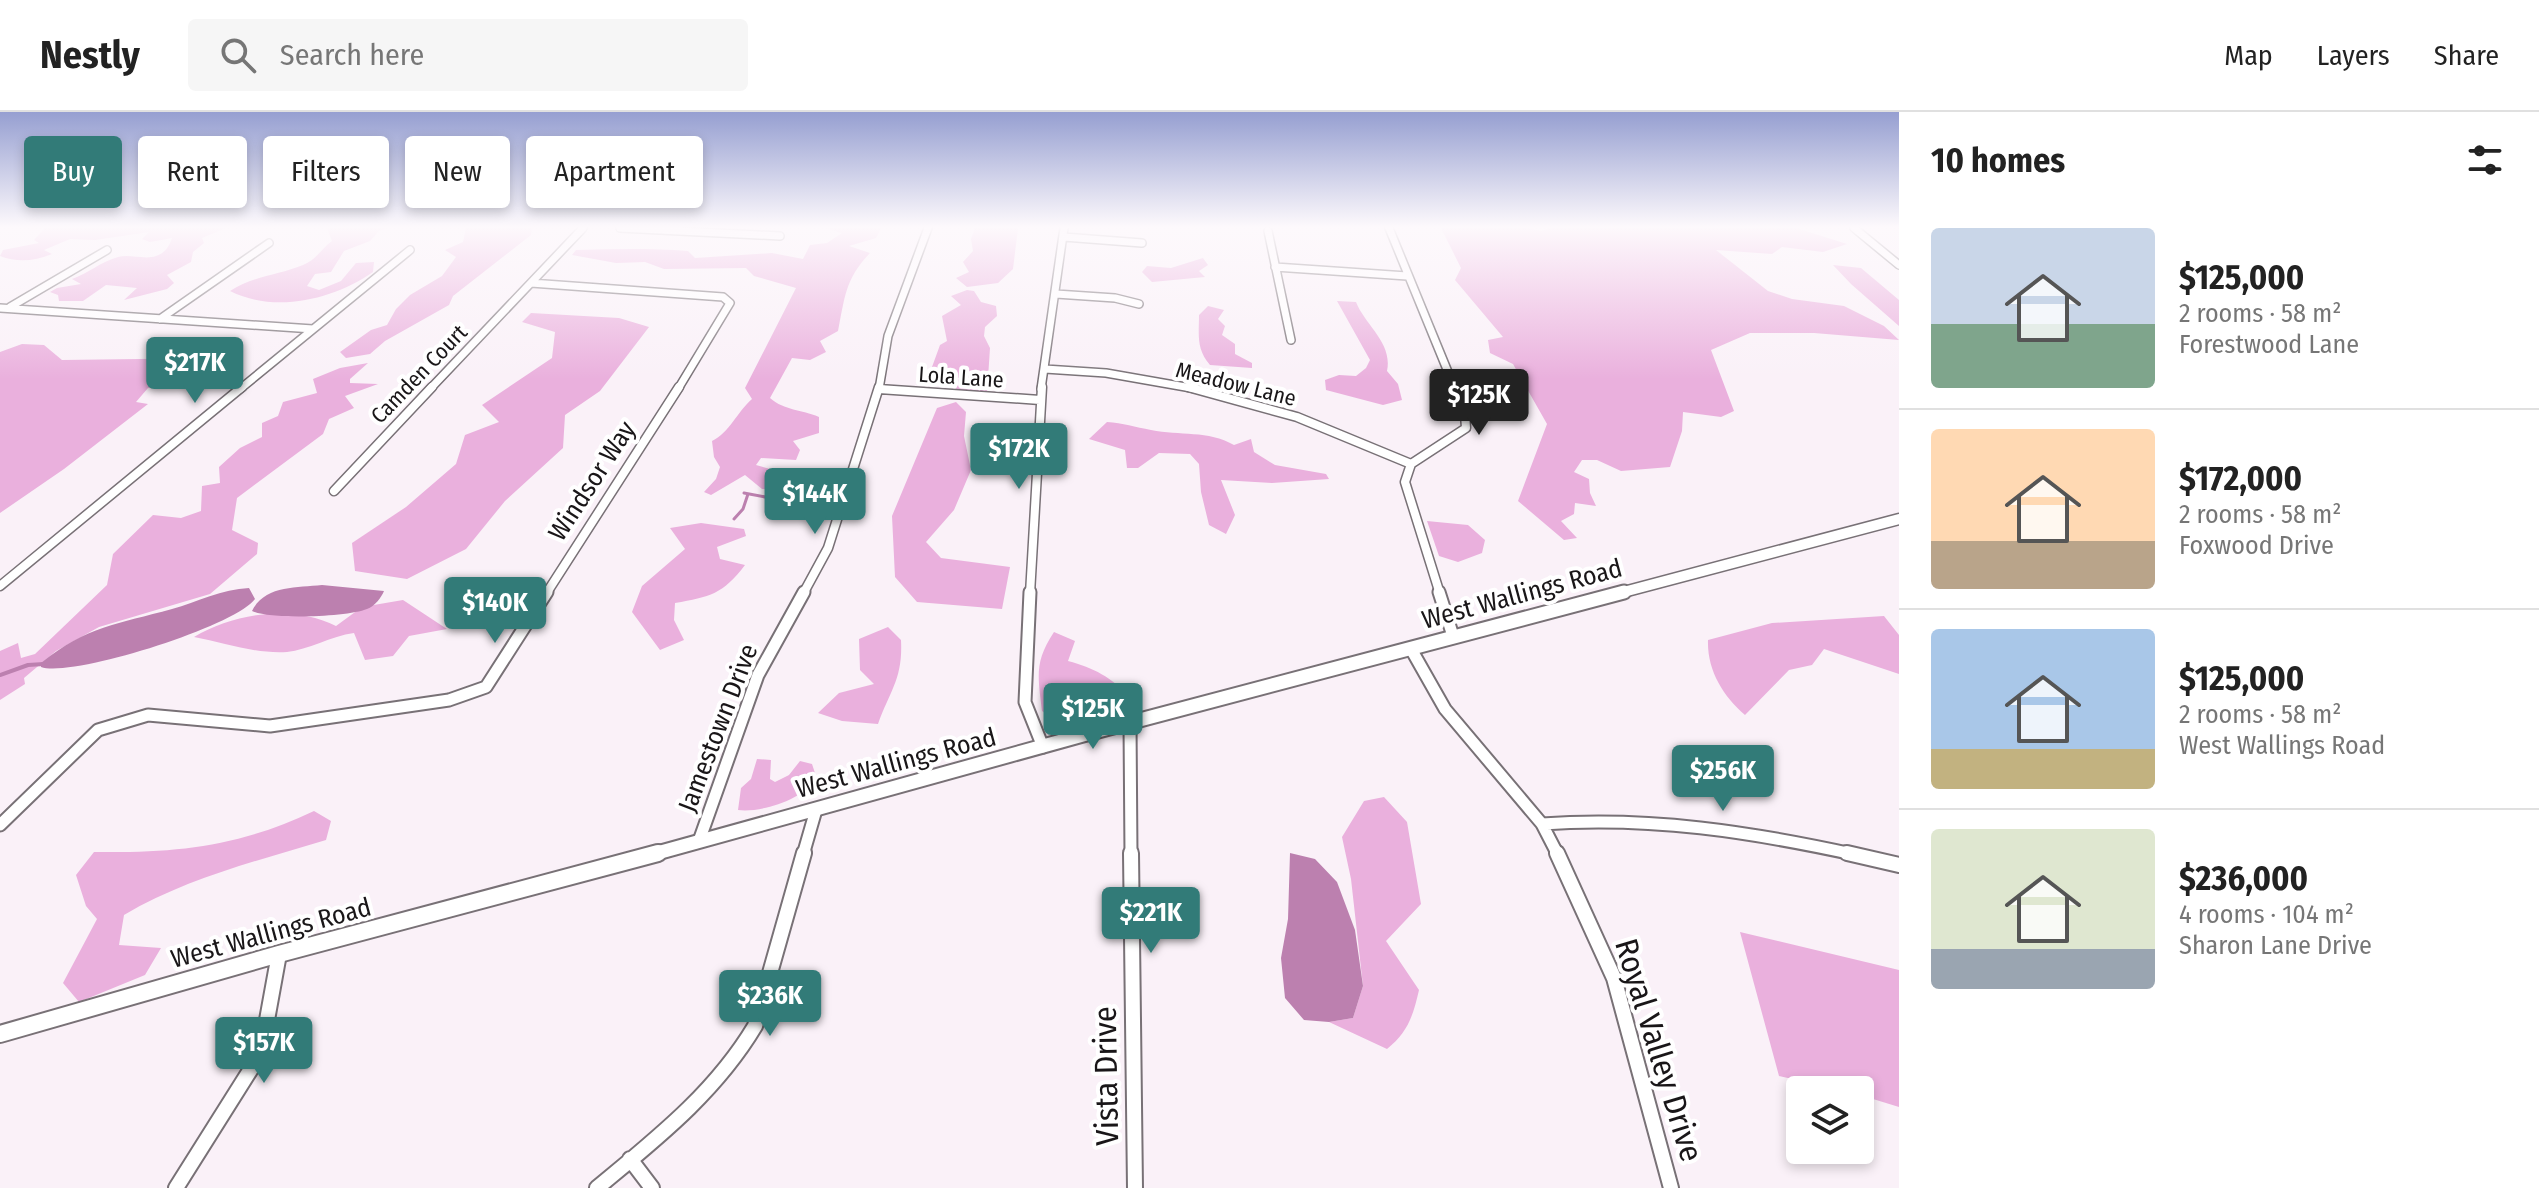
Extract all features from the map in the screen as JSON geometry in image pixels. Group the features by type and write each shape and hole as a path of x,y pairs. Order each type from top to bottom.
{"street":[{"path":"4,308 57,278"},
{"path":"160,319 218,278"},
{"path":"0,586 375,278"},
{"name":"Camden Court","path":"334,491 536,278"},
{"name":"Jamestown Drive","path":"699,841 758,675 828,548 879,389 888,336 909,278"},
{"path":"1043,747 1025,702 1040,400 1058,278"},
{"path":"1277,278 1291,340"},
{"path":"1408,278 1465,414 1466,428 1411,464 1405,482 1453,636"},
{"name":"Windsor Way","path":"0,825 98,730 148,715 270,726 449,700 486,687 730,303 723,297 704,295 531,283"},
{"path":"1056,294 1115,298 1139,304"},
{"path":"4,308 313,329"},
{"name":"Meadow Lane","path":"1045,369 1113,374 1247,402 1298,418 1411,464"},
{"name":"Lola Lane","path":"879,389 1040,400"},
{"name":"West Wallings Road","path":"0,1034 279,954 1130,723 1899,519"},
{"name":"Royal Valley Drive","path":"1411,649 1445,709 1542,824 1614,978 1671,1188"},
{"name":"Vista Drive","path":"1130,723 1135,1188"},
{"path":"597,1188 702,1095 740,1056 755,1026 816,810"},
{"path":"1542,824 1579,819 1682,825 1808,844 1899,865"},
{"path":"176,1188 261,1053 279,954"},
{"path":"630,1159 652,1188"}],"shaded area":[{"path":"170,278 174,283 167,289 124,300 137,288 106,285 83,301 59,301 58,295 50,292 81,284 72,279"},
{"path":"260,278 312,278 307,286 319,290 343,278 364,278 323,296 285,302 266,302 230,291"},
{"path":"438,278 476,278 453,296 449,305 385,341 370,354 346,358 340,352 371,330 387,325 396,309 410,295"},
{"path":"762,278 852,278 838,331 820,341 826,352 810,360 792,358 770,398 787,408 819,417 819,433 793,441 800,450 796,460 761,458 756,465 813,481 823,472 836,472 836,484 827,490 762,489 745,475 711,495 704,492 716,479 720,467 714,457 712,441 724,432 752,399 745,388 796,288"},
{"path":"956,278 1003,278 998,283 967,287"},
{"path":"1148,278 1192,278 1152,282"},
{"path":"1752,278 1768,291 1792,299 1844,306 1884,326 1899,340 1814,333 1750,333 1711,350 1734,411 1721,417 1683,412 1682,431 1670,467 1621,471 1597,460 1582,460 1574,472 1589,479 1590,493 1596,506 1575,503 1574,514 1561,521 1577,538 1564,540 1518,501 1547,424 1513,364 1490,353 1488,340 1503,337 1455,280"},
{"path":"1846,278 1873,278 1899,300 1899,326"},
{"path":"967,290 974,291 981,302 996,306 997,316 985,327 984,336 990,348 987,393 956,389 959,378 932,367 940,345 947,341 942,316 961,305 951,296"},
{"path":"1337,301 1356,302 1382,343 1388,361 1387,371 1398,384 1402,400 1383,405 1326,390 1325,380 1339,375 1356,376 1370,360"},
{"path":"1208,306 1224,310 1218,319 1225,326 1222,335 1235,344 1235,354 1252,363 1252,368 1210,365 1199,342 1199,315"},
{"path":"531,313 619,318 649,327 600,391 565,415 563,448 505,501 466,549 407,579 355,571 352,543 406,507 456,464 465,435 499,422 482,405 552,358 555,332 522,322"},
{"path":"22,344 44,345 62,360 216,358 174,386 148,388 136,402 148,404 64,469 0,513 0,352"},
{"path":"368,363 350,379 350,383 378,384 345,396 354,408 329,419 323,434 237,498 232,530 258,543 257,554 210,594 99,627 56,651 24,678 25,684 0,700 0,651 18,643 21,658 35,654 107,585 113,554 153,515 181,518 201,511 202,486 220,483 219,467 240,448 262,437 262,423 278,416 283,402 317,393 313,379 340,368"},
{"path":"956,402 966,412 964,436 971,470 954,510 926,542 941,558 1010,567 1002,609 917,602 895,577 892,516 937,408"},
{"path":"1107,422 1162,432 1204,435 1234,445 1251,439 1254,452 1275,465 1326,474 1329,479 1272,483 1221,480 1235,515 1226,534 1209,525 1201,492 1199,464 1190,454 1159,453 1138,468 1127,468 1125,450 1089,439"},
{"path":"1427,521 1468,525 1485,540 1482,553 1458,562 1439,556"},
{"path":"701,523 744,529 746,536 717,547 720,559 745,565 715,593 675,603 674,620 684,640 660,650 632,612 642,586 685,549 670,528"},
{"path":"322,585 384,591 370,608 357,612 275,616 252,611 265,596 273,592"},
{"path":"249,588 255,599 242,610 187,635 85,665 41,667 41,663 58,651 88,634 219,593"},
{"path":"403,600 447,629 409,636 393,656 365,660 354,633 287,652 252,650 194,637 227,622 264,614 301,615 336,626 362,607"},
{"path":"1884,616 1899,635 1899,674 1824,649 1812,665 1789,670 1745,715 1723,691 1710,662 1708,640 1772,623"},
{"path":"888,627 901,640 900,665 878,724 842,721 818,713 839,693 874,684 860,670 859,639"},
{"path":"1054,632 1075,641 1068,661 1102,674 1130,697 1088,724 1067,724 1042,711 1040,661"},
{"path":"757,759 771,760 770,779 775,782 789,775 800,761 812,764 817,779 802,793 781,803 738,810 741,788 751,779"},
{"path":"1384,797 1407,822 1421,904 1386,941 1419,990 1409,1023 1387,1049 1329,1022 1353,1018 1363,986 1351,879 1342,837 1364,801"},
{"path":"314,811 331,821 326,840 197,881 124,915 119,945 161,948 145,975 79,1002 63,983 97,919 86,906 76,875 94,852 153,851 207,845 259,833"},
{"path":"1290,853 1315,859 1337,882 1355,930 1363,986 1353,1018 1329,1022 1304,1020 1285,998 1281,958 1288,919"},
{"path":"1740,932 1899,970 1899,1107 1874,1099 1874,1076 1779,1076"}],"waterway":[{"path":"744,493 824,508"},
{"path":"734,519 743,509 748,494"},
{"path":"0,675 28,665 44,664"}]}
